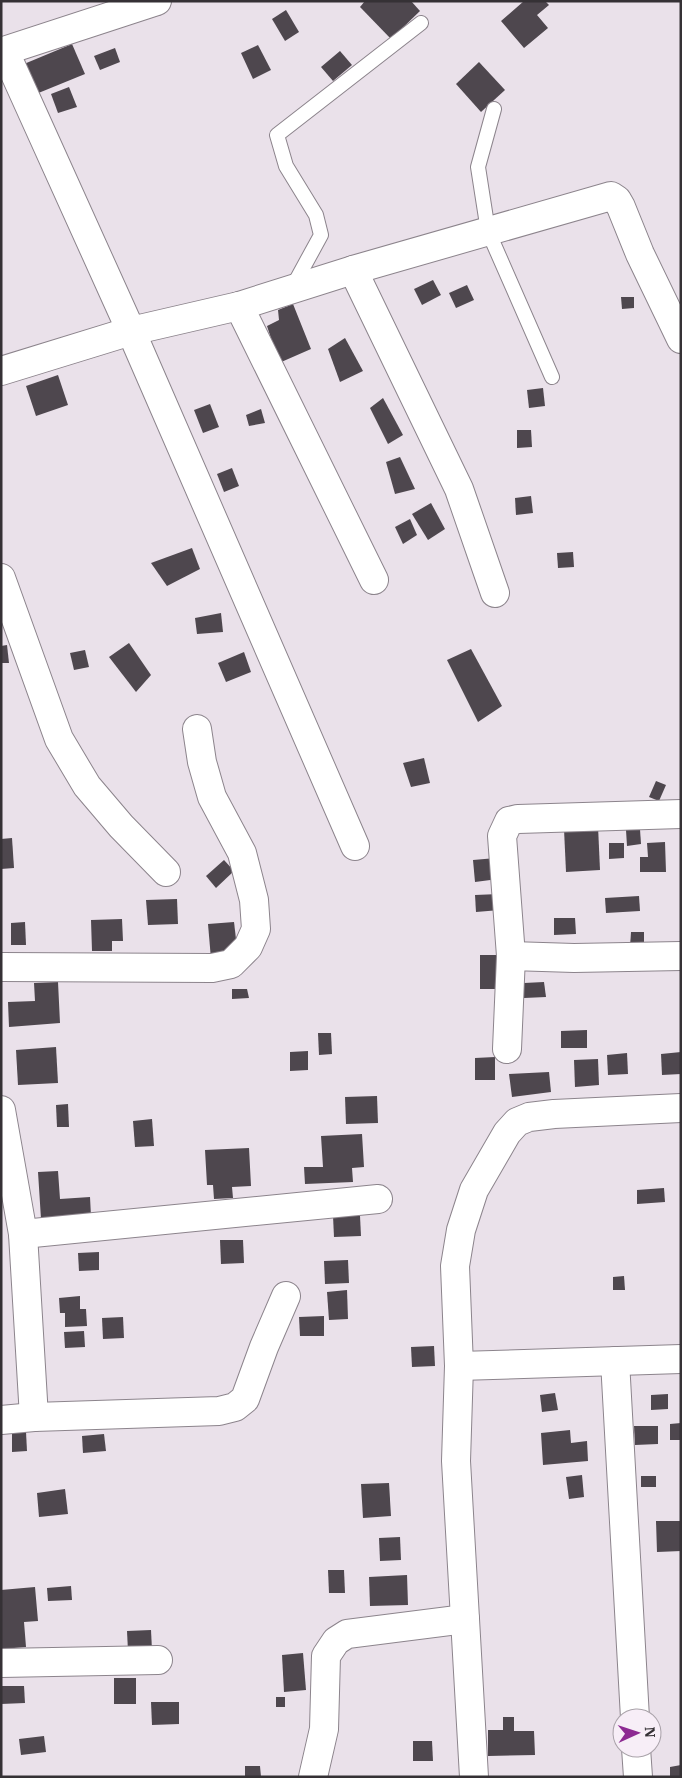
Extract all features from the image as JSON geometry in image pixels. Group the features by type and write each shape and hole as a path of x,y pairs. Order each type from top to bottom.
{"street":[{"path":"157,1 3,52 131,331 355,846"},
{"path":"1,371 131,331 239,306 353,270 611,196 617,200 621,207 640,254 681,340"},
{"path":"353,270 459,489 495,593"},
{"path":"239,306 374,580"},
{"path":"1,578 59,739 88,786 121,826 166,872"},
{"path":"1,967 212,968 232,964 248,947 256,929 254,900 242,853 212,797 202,762 197,729"},
{"path":"507,1049 511,956 502,836 509,821 518,818 681,814"},
{"path":"511,956 574,958 681,956"},
{"path":"474,1777 456,1461 459,1366 455,1266 461,1230 474,1190 507,1133 516,1122 529,1117 554,1114 681,1108"},
{"path":"1,1110 23,1234 34,1417"},
{"path":"23,1234 378,1199"},
{"path":"1,1420 34,1417 219,1412 235,1407 245,1399 264,1347 286,1296"},
{"path":"459,1366 681,1359"},
{"path":"615,1362 634,1708"},
{"path":"313,1777 324,1729 326,1656 336,1640 347,1634 465,1619"},
{"path":"1,1663 158,1660"},
{"path":"637,1758 638,1777"}],"lane":[{"path":"291,289 321,235 316,215 286,166 277,136 422,23"},
{"path":"494,110 478,167 488,231 552,377"}],"building":[{"path":"365,1 411,1 420,11 391,39 360,7"},
{"path":"524,1 545,1 549,5 537,15 548,28 524,48 501,21"},
{"path":"286,10 299,32 285,41 272,19"},
{"path":"72,44 85,74 36,94 24,64"},
{"path":"258,45 271,70 253,79 241,53"},
{"path":"115,48 120,62 100,70 94,56"},
{"path":"340,51 352,65 333,81 321,67"},
{"path":"479,62 505,90 481,112 456,84"},
{"path":"69,87 77,107 58,113 51,94"},
{"path":"433,280 441,295 422,305 414,289"},
{"path":"467,285 474,300 456,308 449,293"},
{"path":"621,297 634,297 634,308 622,309"},
{"path":"293,304 311,349 279,363 267,326 279,320 278,310"},
{"path":"345,338 363,371 340,382 328,349"},
{"path":"58,375 68,405 36,416 26,386"},
{"path":"543,388 545,406 529,408 527,390"},
{"path":"383,398 403,435 388,444 370,408"},
{"path":"210,404 219,427 203,433 194,410"},
{"path":"261,409 265,423 249,426 246,415"},
{"path":"517,430 531,430 532,447 517,448"},
{"path":"400,457 415,489 395,494 386,462"},
{"path":"232,468 239,486 224,492 217,474"},
{"path":"531,496 533,513 516,515 515,498"},
{"path":"431,503 445,529 428,540 412,514"},
{"path":"410,519 417,535 403,544 395,527"},
{"path":"192,548 200,569 167,586 151,563"},
{"path":"573,552 574,567 558,568 557,553"},
{"path":"221,613 223,632 197,634 195,618"},
{"path":"129,643 151,675 136,692 109,657"},
{"path":"7,645 9,663 1,663 1,646"},
{"path":"471,649 502,706 478,722 447,660"},
{"path":"85,650 89,667 74,670 70,653"},
{"path":"244,652 251,672 226,682 218,663"},
{"path":"424,758 430,783 411,787 403,763"},
{"path":"656,781 666,785 659,801 649,797"},
{"path":"598,826 600,870 566,872 564,829"},
{"path":"640,829 641,844 627,846 626,830"},
{"path":"12,838 14,868 1,869 1,839"},
{"path":"665,842 666,872 640,872 640,857 648,857 647,843"},
{"path":"609,843 624,843 624,858 609,859"},
{"path":"496,858 498,879 475,882 473,860"},
{"path":"224,860 234,871 216,888 206,876"},
{"path":"499,894 500,910 476,912 475,895"},
{"path":"639,896 640,911 606,913 605,898"},
{"path":"177,899 178,924 148,925 146,900"},
{"path":"554,918 575,918 576,934 554,935"},
{"path":"122,919 123,941 112,941 112,951 92,951 91,920"},
{"path":"25,922 26,945 11,945 11,923"},
{"path":"234,922 238,956 211,959 208,924"},
{"path":"631,932 644,932 644,947 630,947"},
{"path":"480,955 501,955 501,989 480,989"},
{"path":"58,982 60,1023 9,1027 8,1002 35,1001 34,983"},
{"path":"544,982 546,997 524,998 524,983"},
{"path":"232,989 247,989 249,998 232,999"},
{"path":"587,1030 587,1048 561,1048 561,1031"},
{"path":"318,1033 331,1033 332,1054 319,1055"},
{"path":"56,1047 58,1083 18,1085 16,1050"},
{"path":"308,1051 308,1070 290,1071 290,1052"},
{"path":"681,1052 681,1074 662,1075 661,1054"},
{"path":"627,1053 628,1074 608,1075 607,1055"},
{"path":"495,1057 495,1080 475,1080 475,1058"},
{"path":"598,1059 599,1085 575,1087 574,1060"},
{"path":"549,1072 551,1092 512,1097 509,1074"},
{"path":"377,1096 378,1123 346,1124 345,1097"},
{"path":"68,1104 69,1127 57,1127 56,1105"},
{"path":"152,1119 154,1146 135,1147 133,1121"},
{"path":"362,1134 364,1167 352,1168 353,1182 305,1184 304,1167 323,1167 321,1136"},
{"path":"249,1148 251,1186 232,1187 233,1198 214,1199 213,1185 207,1185 205,1150"},
{"path":"58,1171 60,1199 90,1197 91,1216 41,1219 38,1172"},
{"path":"664,1188 665,1202 637,1204 637,1190"},
{"path":"333,1216 360,1216 361,1236 334,1237"},
{"path":"220,1240 243,1240 244,1263 221,1264"},
{"path":"99,1252 99,1270 79,1271 78,1253"},
{"path":"348,1260 349,1283 325,1284 324,1261"},
{"path":"624,1276 625,1290 613,1290 613,1277"},
{"path":"347,1290 348,1319 329,1320 327,1292"},
{"path":"80,1296 80,1309 86,1309 87,1326 65,1327 65,1313 60,1313 59,1298"},
{"path":"324,1316 324,1336 300,1336 299,1317"},
{"path":"123,1317 124,1338 103,1339 102,1318"},
{"path":"84,1331 85,1347 65,1348 64,1332"},
{"path":"434,1346 435,1366 412,1367 411,1347"},
{"path":"555,1393 558,1410 542,1412 540,1395"},
{"path":"668,1394 668,1409 651,1410 651,1395"},
{"path":"681,1423 681,1440 670,1440 670,1424"},
{"path":"634,1426 658,1426 658,1444 635,1445"},
{"path":"570,1430 571,1443 587,1441 588,1461 543,1465 541,1433"},
{"path":"26,1432 27,1451 12,1452 12,1433"},
{"path":"104,1434 106,1451 83,1453 82,1436"},
{"path":"582,1475 584,1497 569,1499 566,1477"},
{"path":"641,1476 656,1476 656,1487 641,1487"},
{"path":"389,1483 391,1516 363,1518 361,1484"},
{"path":"65,1489 68,1514 39,1517 37,1493"},
{"path":"656,1521 681,1521 681,1551 657,1552"},
{"path":"400,1537 401,1560 380,1561 379,1538"},
{"path":"328,1570 344,1570 345,1593 329,1593"},
{"path":"407,1575 408,1605 370,1606 369,1577"},
{"path":"71,1586 72,1600 48,1601 47,1588"},
{"path":"35,1587 38,1621 24,1622 26,1647 2,1649 1,1590"},
{"path":"151,1630 152,1650 128,1651 127,1631"},
{"path":"303,1653 306,1690 284,1692 282,1655"},
{"path":"114,1678 136,1678 136,1704 114,1704"},
{"path":"1,1686 24,1686 25,1703 1,1704"},
{"path":"276,1697 285,1697 285,1707 276,1707"},
{"path":"151,1702 179,1702 179,1724 152,1725"},
{"path":"503,1717 514,1717 514,1731 534,1731 535,1755 488,1756 488,1730 503,1730"},
{"path":"44,1736 46,1752 21,1755 19,1739"},
{"path":"413,1741 432,1741 433,1761 413,1761"},
{"path":"681,1765 681,1777 670,1777 670,1767"},
{"path":"245,1766 260,1766 261,1777 245,1777"}]}
